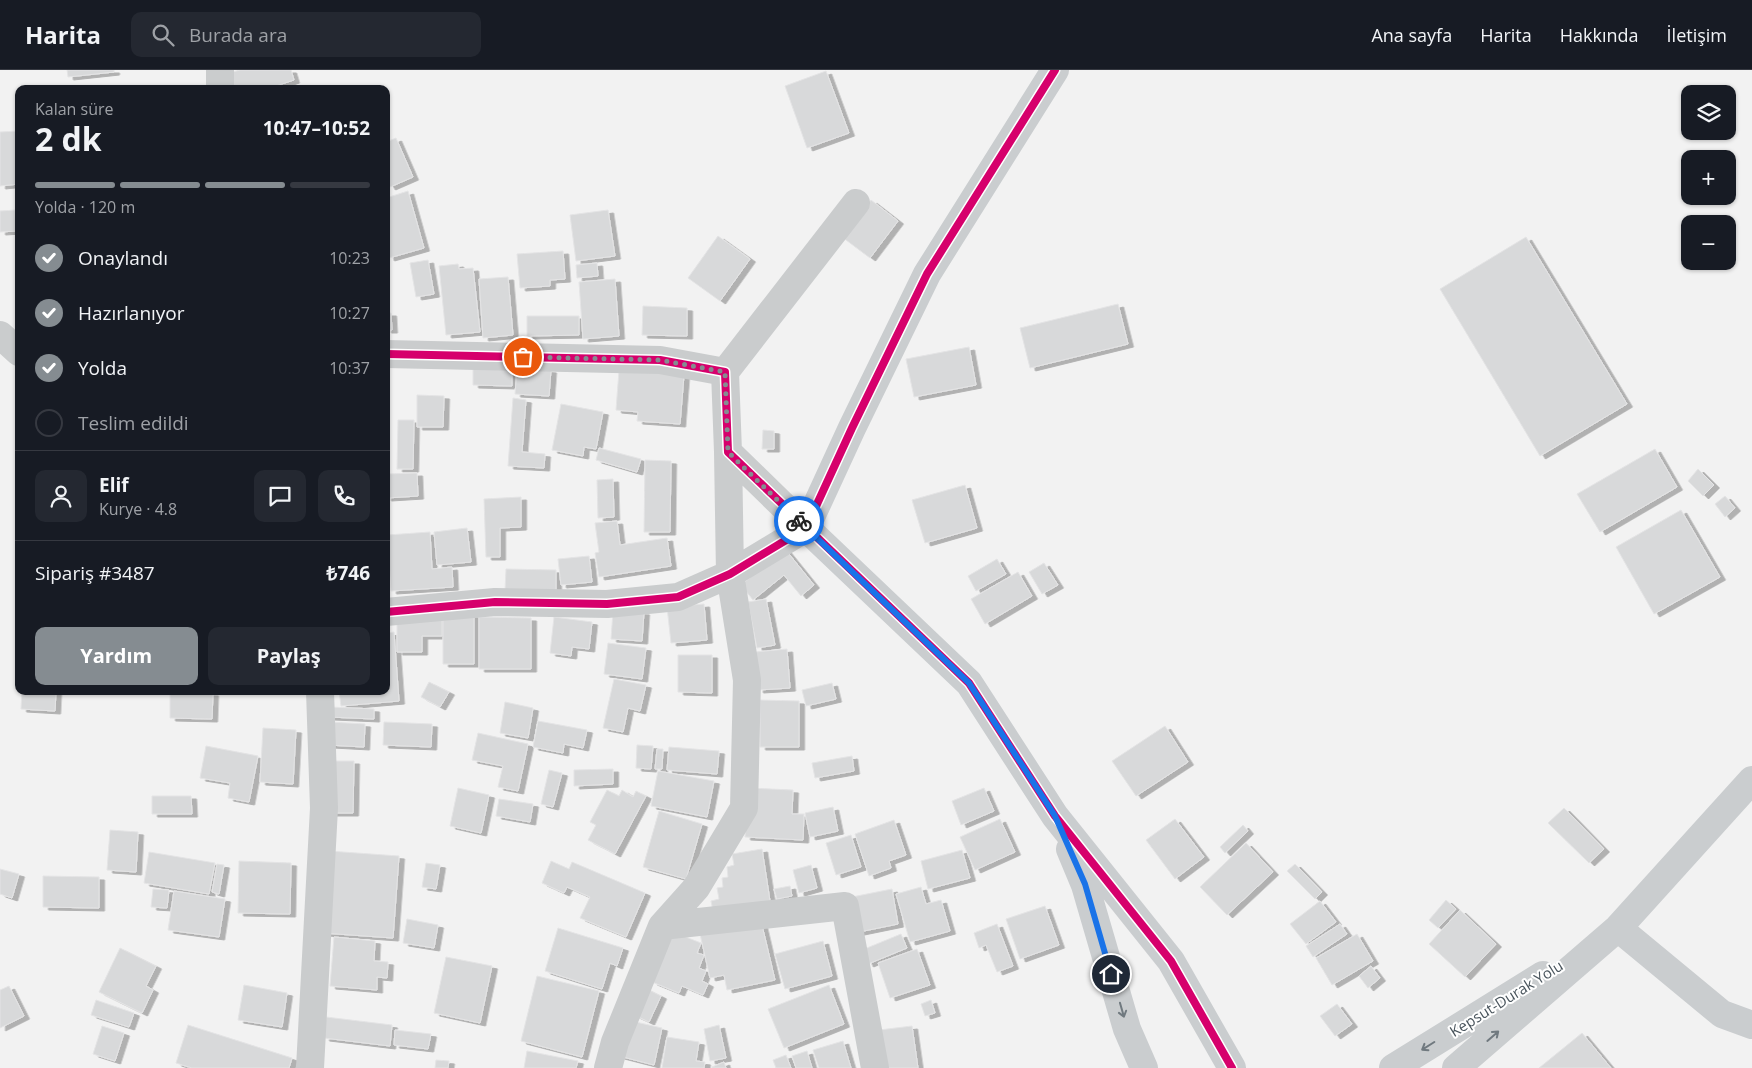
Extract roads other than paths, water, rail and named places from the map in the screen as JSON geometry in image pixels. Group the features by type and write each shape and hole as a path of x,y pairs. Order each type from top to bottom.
{"street":[{"path":"220,70 220,85"},
{"path":"390,612 495,602 607,604 678,597 730,574 806,528 927,274 1055,70"},
{"path":"608,1068 615,1042 662,926 696,888 744,808 747,680 730,574 725,372 856,203"},
{"path":"0,335 15,348"},
{"path":"390,354 660,360 725,372"},
{"path":"728,452 969,683 1055,816 1171,961 1232,1068"},
{"path":"310,1068 324,808 320,695"},
{"name":"Kepsut-Durak Yolu","path":"1456,1068 1618,928 1752,780"},
{"path":"1055,816 1085,884 1127,1028 1144,1068"},
{"path":"662,926 845,906 875,1068"},
{"path":"1618,928 1722,1014 1752,1026"},
{"name":"Kepsut-Durak Yolu","path":"1393,1068 1618,928"}]}
